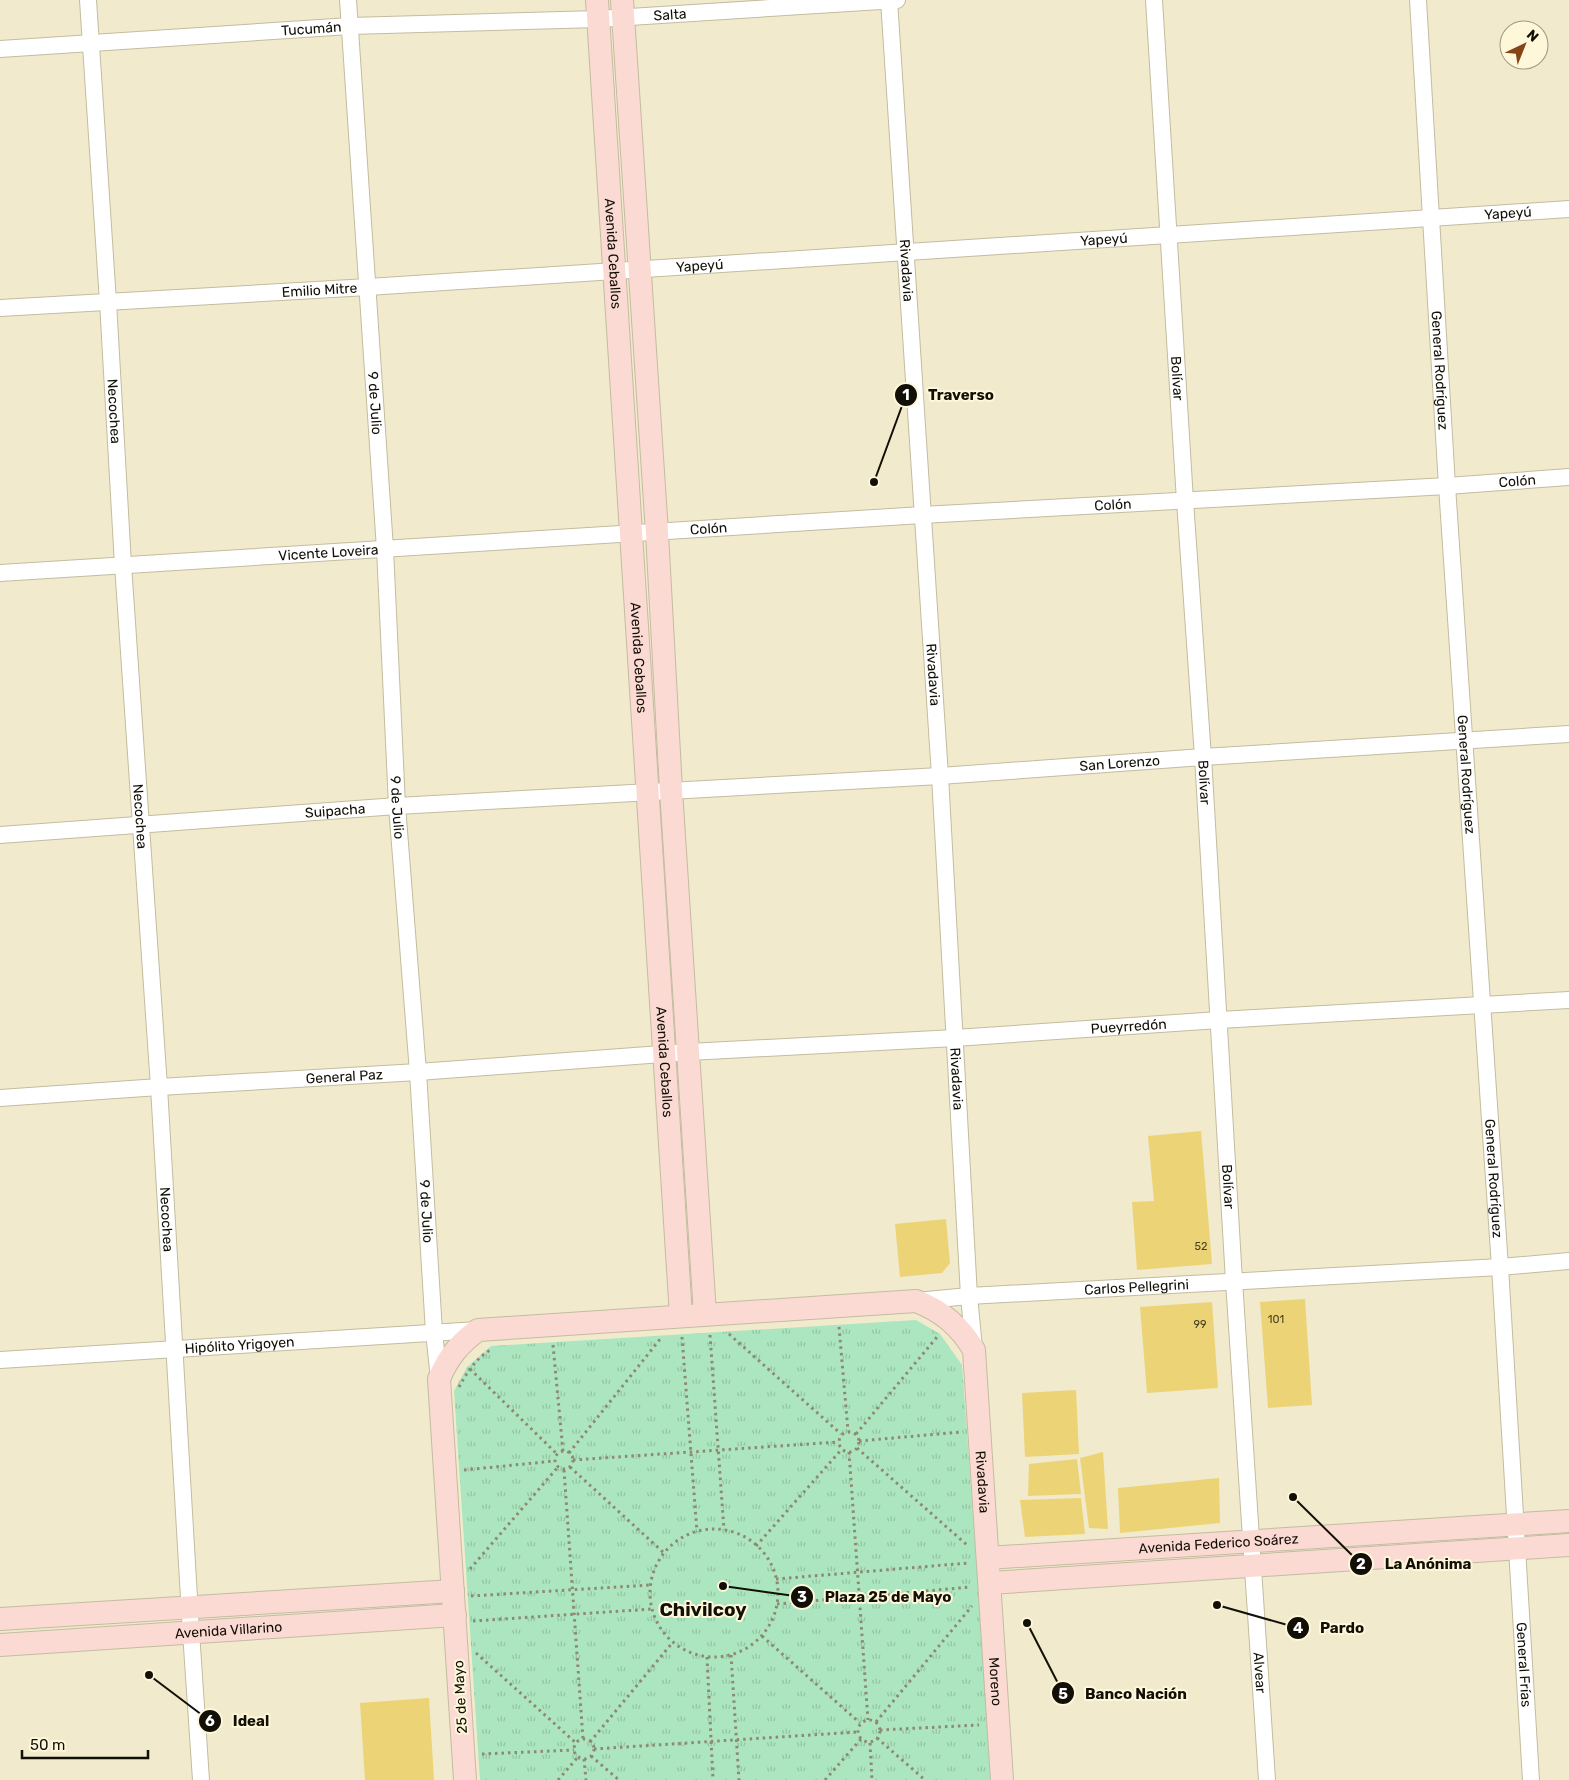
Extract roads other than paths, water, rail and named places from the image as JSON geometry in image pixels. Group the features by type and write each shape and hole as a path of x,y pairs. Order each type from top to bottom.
{"main road":[{"name":"Avenida Ceballos","path":"622,9 657,532 671,790 705,1314"},
{"name":"Avenida Ceballos","path":"598,10 682,1326"},
{"name":"Carlos Pellegrini","path":"705,1314 916,1301"},
{"name":"Rivadavia","path":"916,1301 928,1306 960,1328 974,1350 975,1559 977,1583"},
{"name":"Hipólito Yrigoyen","path":"478,1330 682,1326 705,1314"},
{"path":"449,1384 444,1368 456,1349 466,1338 478,1330"},
{"name":"9 de Julio","path":"449,1384 464,1618"},
{"name":"Avenida Federico Soárez","path":"975,1559 1569,1521"},
{"name":"Avenida Federico Soárez","path":"977,1583 1569,1545"},
{"name":"Moreno","path":"977,1583 1002,1780"},
{"name":"Avenida Villarino","path":"0,1619 190,1607 462,1594"},
{"name":"Avenida Villarino","path":"0,1644 464,1618"},
{"name":"25 de Mayo","path":"464,1618 465,1780"}],"street":[{"name":"Necochea","path":"88,0 123,565 159,1087 191,1632 202,1780"},
{"name":"9 de Julio","path":"348,0 385,549 396,806 418,1072 434,1332 449,1384"},
{"name":"Rivadavia","path":"888,0 940,776 974,1350"},
{"name":"Salta","path":"622,9 897,0"},
{"name":"Bolívar","path":"1154,0 1184,501 1203,757 1234,1281 1254,1566"},
{"name":"General Rodríguez","path":"1418,0 1447,486 1500,1266 1516,1548"},
{"name":"Tucumán","path":"0,49 622,9"},
{"name":"Yapeyú","path":"640,270 1569,209"},
{"name":"Emilio Mitre","path":"0,308 368,288 640,270"},
{"name":"Colón","path":"657,532 922,515 1447,486 1569,477"},
{"name":"Vicente Loveira","path":"0,574 657,532"},
{"name":"San Lorenzo","path":"671,790 940,776 1569,734"},
{"name":"Suipacha","path":"0,835 396,806 671,790"},
{"name":"Pueyrredón","path":"689,1052 956,1038 1219,1020 1569,1000"},
{"name":"General Paz","path":"0,1098 418,1072 689,1052"},
{"name":"Carlos Pellegrini","path":"916,1301 970,1296 1569,1261"},
{"name":"Hipólito Yrigoyen","path":"0,1360 478,1330"},
{"name":"General Frías","path":"1516,1548 1531,1780"},
{"name":"Alvear","path":"1254,1566 1267,1780"}],"place":[{"name":"Traverso","path":"874,482"},
{"name":"La Anónima","path":"1293,1497"},
{"name":"Plaza 25 de Mayo","path":"723,1586"},
{"name":"Pardo","path":"1217,1605"},
{"name":"Banco Nación","path":"1027,1623"},
{"name":"Ideal","path":"149,1675"}],"district":[{"name":"Chivilcoy","path":"703,1609"}]}
